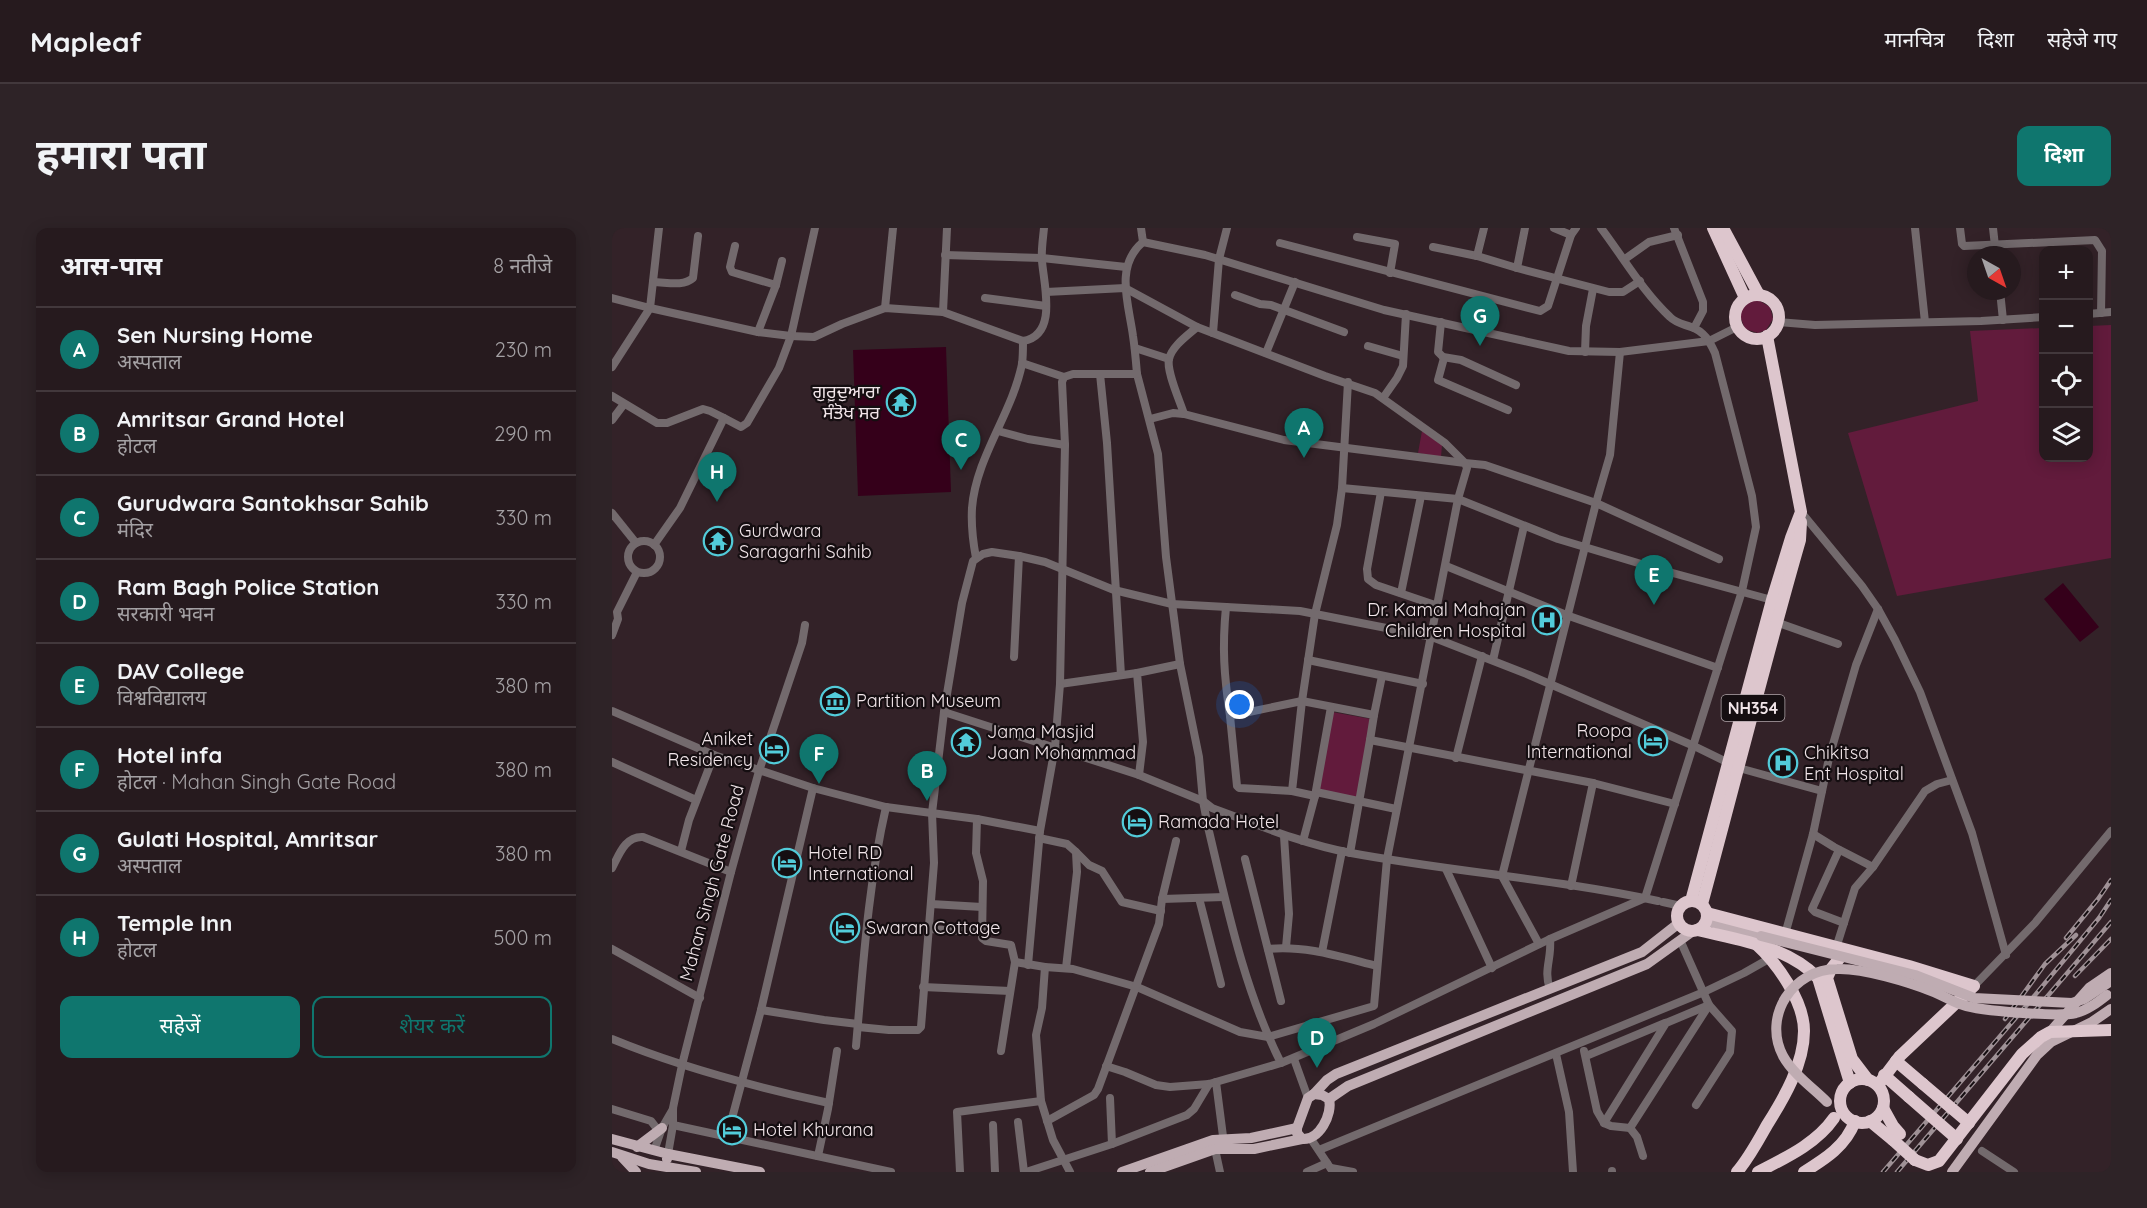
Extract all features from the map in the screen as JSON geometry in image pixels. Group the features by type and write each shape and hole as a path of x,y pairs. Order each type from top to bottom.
{"highway":[{"path":"1713,228 1745,298"},
{"path":"1723,228 1759,295"},
{"path":"1759,295 1773,301 1779,315 1778,322 1776,328 1767,336 1750,338 1737,327 1735,314 1745,298 1759,295"},
{"name":"NH354","path":"1734,766 1746,734 1800,540 1801,512 1767,336"},
{"name":"NH354","path":"1695,931 1697,909 1734,766 1772,600 1801,512"},
{"path":"1697,909 1909,966 1974,986 1877,1080 1856,1080 1850,1083 1845,1088 1840,1102 1845,1115 1855,1121 1875,1119 1883,1108"},
{"name":"NH354","path":"1679,923 1677,914 1697,909"},
{"path":"1679,923 1687,930 1759,940 1775,955 1799,1008 1804,1031 1799,1062 1781,1103 1737,1172"},
{"path":"1841,949 1827,978 1856,1065 1909,1098 1957,1139"},
{"path":"1775,955 1799,960 1818,978 1850,1083"},
{"path":"1870,1121 1897,1137 1920,1163 1939,1161 1950,1150 2022,1054 2041,1037 2050,1032 2111,1030"},
{"path":"1896,1061 1969,1123"},
{"path":"1877,1080 1883,1094 1883,1108 1897,1137"},
{"path":"1772,1172 1820,1143 1829,1133 1834,1118"},
{"path":"1758,1172 1812,1140 1834,1118"},
{"path":"1804,1172 1836,1150 1855,1121"},
{"path":"1792,1172 1846,1138"}],"main road":[{"path":"1697,909 1759,940 1915,975 1974,998 2072,1003 2084,999 2111,981"},
{"path":"1306,1139 1297,1133 1297,1128 1311,1096 1336,1074 1642,952 1679,923"},
{"path":"1329,1100 1348,1086 1647,963 1695,931"},
{"path":"1834,1118 1832,1108 1827,1102 1789,1065 1779,1047 1776,1035 1778,1015 1784,998 1793,987 1813,973 1835,968 1858,971 1914,986 1972,1008 2050,1014 2078,1013 2093,1006 2109,993"},
{"path":"2050,1032 2089,988 2111,973"},
{"path":"1952,1172 2037,1056 2051,1042 2092,1022 2111,1009"},
{"path":"1122,1172 1185,1149 1221,1146 1254,1149 1306,1139 1320,1131 1330,1108 1329,1100 1322,1095 1311,1096"},
{"path":"637,1147 665,1128"},
{"path":"1150,1172 1221,1146 1297,1128"},
{"path":"612,1139 654,1151 760,1172"},
{"path":"649,1168 654,1151"},
{"path":"616,1154 649,1168 696,1172"},
{"path":"616,1154 636,1172"},
{"path":"666,1169 668,1154"}],"street":[{"path":"612,367 650,308 659,228"},
{"path":"612,396 657,423 667,423 703,410 710,411 741,427 747,423 779,369 791,336 815,228"},
{"path":"885,309 893,228"},
{"path":"943,312 946,228"},
{"path":"612,298 758,332 814,337 842,324 885,309 943,312 1023,341 1036,338 1041,333 1045,321 1046,292 1042,258 1044,228"},
{"path":"1141,228 1143,242 1126,267 1125,288 1137,374 1160,472 1166,557 1180,664 1199,757 1203,801 1224,897 1251,995 1281,1064"},
{"path":"1213,333 1219,259 1227,228"},
{"path":"1477,256 1484,228"},
{"path":"1517,268 1525,228"},
{"path":"1280,243 1540,311 1548,306 1573,231 1554,228"},
{"path":"1106,1066 1163,1087 1213,1083 1281,1064 1374,1024 1539,944 1645,898 1742,591 1754,540 1755,513 1715,353 1709,341 1694,328 1669,317 1601,228"},
{"path":"1915,228 1925,322"},
{"path":"1960,228 1962,244 1967,246"},
{"path":"1994,228 1995,246"},
{"path":"1625,259 1649,242 1676,232 1703,302 1702,311 1694,328"},
{"path":"653,282 682,284 693,278 698,236"},
{"path":"1356,237 1395,244 1390,273"},
{"path":"2021,247 2095,240 2102,251 2106,312"},
{"path":"1143,242 1219,259 1406,314 1569,351 1620,352 1709,341 1737,327"},
{"path":"735,246 730,267 732,272 776,285"},
{"path":"1433,247 1477,256 1593,289 1619,293 1640,281"},
{"path":"945,255 1042,258 1126,267"},
{"path":"758,332 776,285 782,261"},
{"path":"1266,353 1295,282"},
{"path":"1046,292 1125,288 1197,327 1369,390 1446,443 1465,463 1467,472 1458,500 1387,859 1374,1024"},
{"path":"1585,352 1586,326 1593,289"},
{"path":"1235,295 1344,332"},
{"path":"985,297 1046,306"},
{"path":"2001,300 2003,320"},
{"path":"1383,398 1401,372 1406,314"},
{"path":"1778,322 1815,325 2039,317"},
{"path":"1441,322 1438,352 1443,357 1461,360 1516,385"},
{"path":"1184,414 1169,370 1169,359 1177,346 1197,327"},
{"path":"976,558 972,506 983,465 998,431 1022,363 1023,341"},
{"path":"1368,346 1403,356"},
{"path":"1135,348 1169,359"},
{"path":"1539,944 1502,876 1610,455 1620,352"},
{"path":"1443,357 1438,380 1508,410"},
{"path":"1022,363 1064,377 1073,374 1137,374"},
{"path":"1100,374 1107,443 1114,590 1121,675"},
{"path":"1028,964 1039,834 1055,747 1060,684 1065,445 1062,386 1064,377"},
{"path":"1292,791 1315,614 1337,525 1342,488 1348,382"},
{"path":"612,420 624,404"},
{"path":"1149,418 1173,413 1184,414 1284,440 1485,465 1596,503 1719,559"},
{"path":"654,545 680,508 724,418"},
{"path":"998,431 1065,445"},
{"path":"1342,488 1458,500 1586,548 1772,600"},
{"path":"1381,492 1367,574 1371,582 1438,606"},
{"path":"1401,593 1421,496"},
{"path":"1801,512 1878,609 1920,692 1972,833 2006,955"},
{"path":"612,513 636,543"},
{"path":"1493,660 1524,526"},
{"path":"645,541 654,545 660,554 658,565 647,573 637,572 630,566 628,556 632,546 636,543 645,541"},
{"path":"761,1010 889,1030 920,1030 931,904 932,813 944,712 962,603 973,561 983,554 992,552 1045,562 1114,590 1172,604 1279,608 1432,637 1493,660 1694,746 1734,766 1822,791"},
{"path":"1014,657 1019,556"},
{"path":"1446,566 1569,616 1718,668"},
{"path":"616,612 637,572"},
{"path":"612,601 618,619 612,635"},
{"path":"1226,607 1223,667 1238,787 1359,800 1396,809"},
{"path":"1320,1150 1704,992 1775,955 1785,934 1813,834 1829,758 1856,665 1878,609"},
{"path":"1776,622 1838,644"},
{"name":"Mahan Singh Gate Road","path":"665,1128 673,1108 731,872 759,771 799,655 805,625"},
{"path":"1456,758 1482,656"},
{"path":"1308,660 1423,684"},
{"path":"1060,684 1137,673 1180,664"},
{"path":"1137,673 1143,742 1139,775"},
{"path":"1322,952 1359,800 1382,676"},
{"path":"1230,716 1302,701 1374,715"},
{"path":"1303,841 1315,794 1331,707"},
{"path":"612,711 714,755 813,788 886,807 977,819 1039,834 1067,844 1089,865 1102,871 1122,902 1161,911"},
{"path":"944,712 1139,775 1203,801 1212,808 1303,841 1346,852 1645,898 1697,909"},
{"path":"1370,740 1456,758 1529,769 1675,804"},
{"path":"681,851 696,800 714,755"},
{"path":"612,762 696,800"},
{"path":"1841,949 1844,923 1852,893 1873,867 1924,791 1952,780"},
{"path":"1571,886 1593,783"},
{"path":"727,1137 761,1010 813,788"},
{"path":"856,1046 871,896 886,807"},
{"path":"977,819 976,853 983,880 981,938 984,941 1011,945 1015,962 1002,1051"},
{"path":"1974,986 2006,955 2111,831"},
{"path":"1813,834 1873,867"},
{"path":"612,868 624,846 630,839 637,836 731,872"},
{"path":"1284,836 1288,914 1286,947"},
{"path":"1047,1121 1095,1094 1159,924 1162,898 1176,841"},
{"path":"1839,850 1812,907 1815,912 1844,923"},
{"path":"1066,968 1076,882 1076,852"},
{"path":"1245,859 1281,1001"},
{"path":"1446,869 1492,968"},
{"path":"1162,898 1224,897"},
{"path":"1198,898 1221,984"},
{"path":"931,904 982,907"},
{"path":"929,929 981,932"},
{"path":"1550,939 1551,955 1545,976 1550,989"},
{"path":"1680,940 1709,1005 1732,1031 1730,1052 1696,1105"},
{"path":"1268,949 1286,947 1322,952 1377,966"},
{"path":"612,949 700,998"},
{"path":"1015,962 1066,968 1137,987 1240,1032 1268,1037 1374,1006"},
{"path":"1045,967 1042,1008 1036,1035 1041,1101 1053,1140 1070,1172"},
{"path":"923,987 1010,991"},
{"path":"1586,1056 1709,1005"},
{"path":"1630,1128 1709,1005"},
{"path":"1604,1123 1666,1023"},
{"path":"612,1039 742,1084 829,1103"},
{"path":"1582,1043 1597,1111 1604,1123 1630,1128 1637,1137 1643,1156"},
{"path":"818,1156 837,1051"},
{"path":"1556,1054 1569,1112 1573,1172"},
{"path":"1294,1059 1311,1096"},
{"path":"1018,1122 1025,1172 1112,1144 1187,1115 1213,1083"},
{"path":"1213,1083 1221,1146 1220,1172"},
{"path":"1110,1098 1112,1144"},
{"path":"960,1172 957,1112 1041,1101"},
{"path":"612,1109 651,1121 665,1128 727,1137 891,1172"},
{"path":"993,1125 996,1172"},
{"path":"654,1151 665,1128"},
{"path":"665,1128 668,1154"},
{"path":"1306,1139 1320,1150 1330,1168"},
{"path":"1982,1150 2014,1172"},
{"path":"1307,1172 1330,1168 1353,1172"}],"shaded area":[{"path":"1758,300 1770,307 1773,319 1766,330 1758,333 1745,329 1740,316 1746,305"},
{"path":"2111,325 2111,558 1897,596 1848,433 1978,401 1970,331 2039,328 2039,462 2093,462 2093,326"},
{"name":"ਗੁਰੂਦੁਆਰਾ ਸੰਤੋਖ ਸਰ","path":"946,347 951,492 858,496 853,350"},
{"path":"1422,431 1442,445 1441,457 1418,453"},
{"path":"2063,583 2099,627 2080,642 2044,599"},
{"path":"1332,712 1371,719 1357,798 1317,790"}],"railway":[{"path":"2066,938 2111,880"},
{"path":"1883,1172 2026,1006 2099,918 2111,900"},
{"path":"1897,1172 2111,922"},
{"path":"2005,1019 2045,964 2076,935"},
{"path":"2075,976 2111,939"}],"place":[{"name":"Gulati Hospital, Amritsar","path":"1480,346"},
{"name":"ਗੁਰੂਦੁਆਰਾ ਸੰਤੋਖ ਸਰ","path":"901,402"},
{"name":"Sen Nursing Home","path":"1304,458"},
{"name":"Gurudwara Santokhsar Sahib","path":"961,470"},
{"name":"Temple Inn","path":"717,502"},
{"name":"Gurdwara Saragarhi Sahib","path":"718,541"},
{"name":"DAV College","path":"1654,605"},
{"name":"Dr. Kamal Mahajan Children Hospital","path":"1547,620"},
{"name":"Partition Museum","path":"835,701"},
{"name":"Roopa International","path":"1653,741"},
{"name":"Jama Masjid Jaan Mohammad","path":"966,742"},
{"name":"Aniket Residency","path":"774,749"},
{"name":"Chikitsa Ent Hospital","path":"1783,763"},
{"name":"Hotel infa","path":"819,784"},
{"name":"Amritsar Grand Hotel","path":"927,801"},
{"name":"Ramada Hotel","path":"1137,822"},
{"name":"Hotel RD International","path":"787,863"},
{"name":"Swaran Cottage","path":"845,928"},
{"name":"Ram Bagh Police Station","path":"1317,1068"},
{"name":"Hotel Khurana","path":"732,1130"}]}
